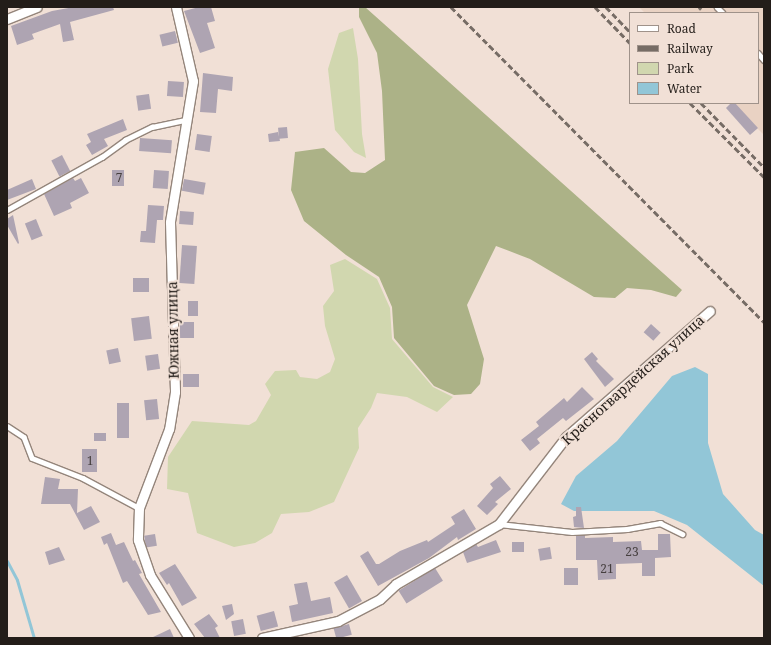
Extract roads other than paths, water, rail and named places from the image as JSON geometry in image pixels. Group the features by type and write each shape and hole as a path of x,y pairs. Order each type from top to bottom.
{"street":[{"path":"7,19 37,7"},
{"name":"Южная улица","path":"176,7 193,81 170,222 174,392 169,429 139,508 138,540 150,576 189,638"},
{"name":"Красногвардейская улица","path":"262,638 338,621 380,600 396,584 499,524 566,436 710,311"}],"lane":[{"path":"7,210 102,157 125,140 152,127 186,120"},
{"path":"7,426 24,437 32,458 83,478 139,508"},
{"path":"499,524 572,532 627,529 660,523 683,534"}],"water":[{"path":"695,367 708,374 708,443 723,494 755,530 764,535 764,586 687,525 654,511 574,511 561,504 576,476 617,441 672,376"}],"waterway":[{"path":"7,561 17,580 34,638"}],"railway":[{"path":"451,7 764,322"},
{"path":"595,7 629,42"},
{"path":"606,7 629,31"},
{"path":"691,104 764,177"},
{"path":"702,104 764,167"}]}
